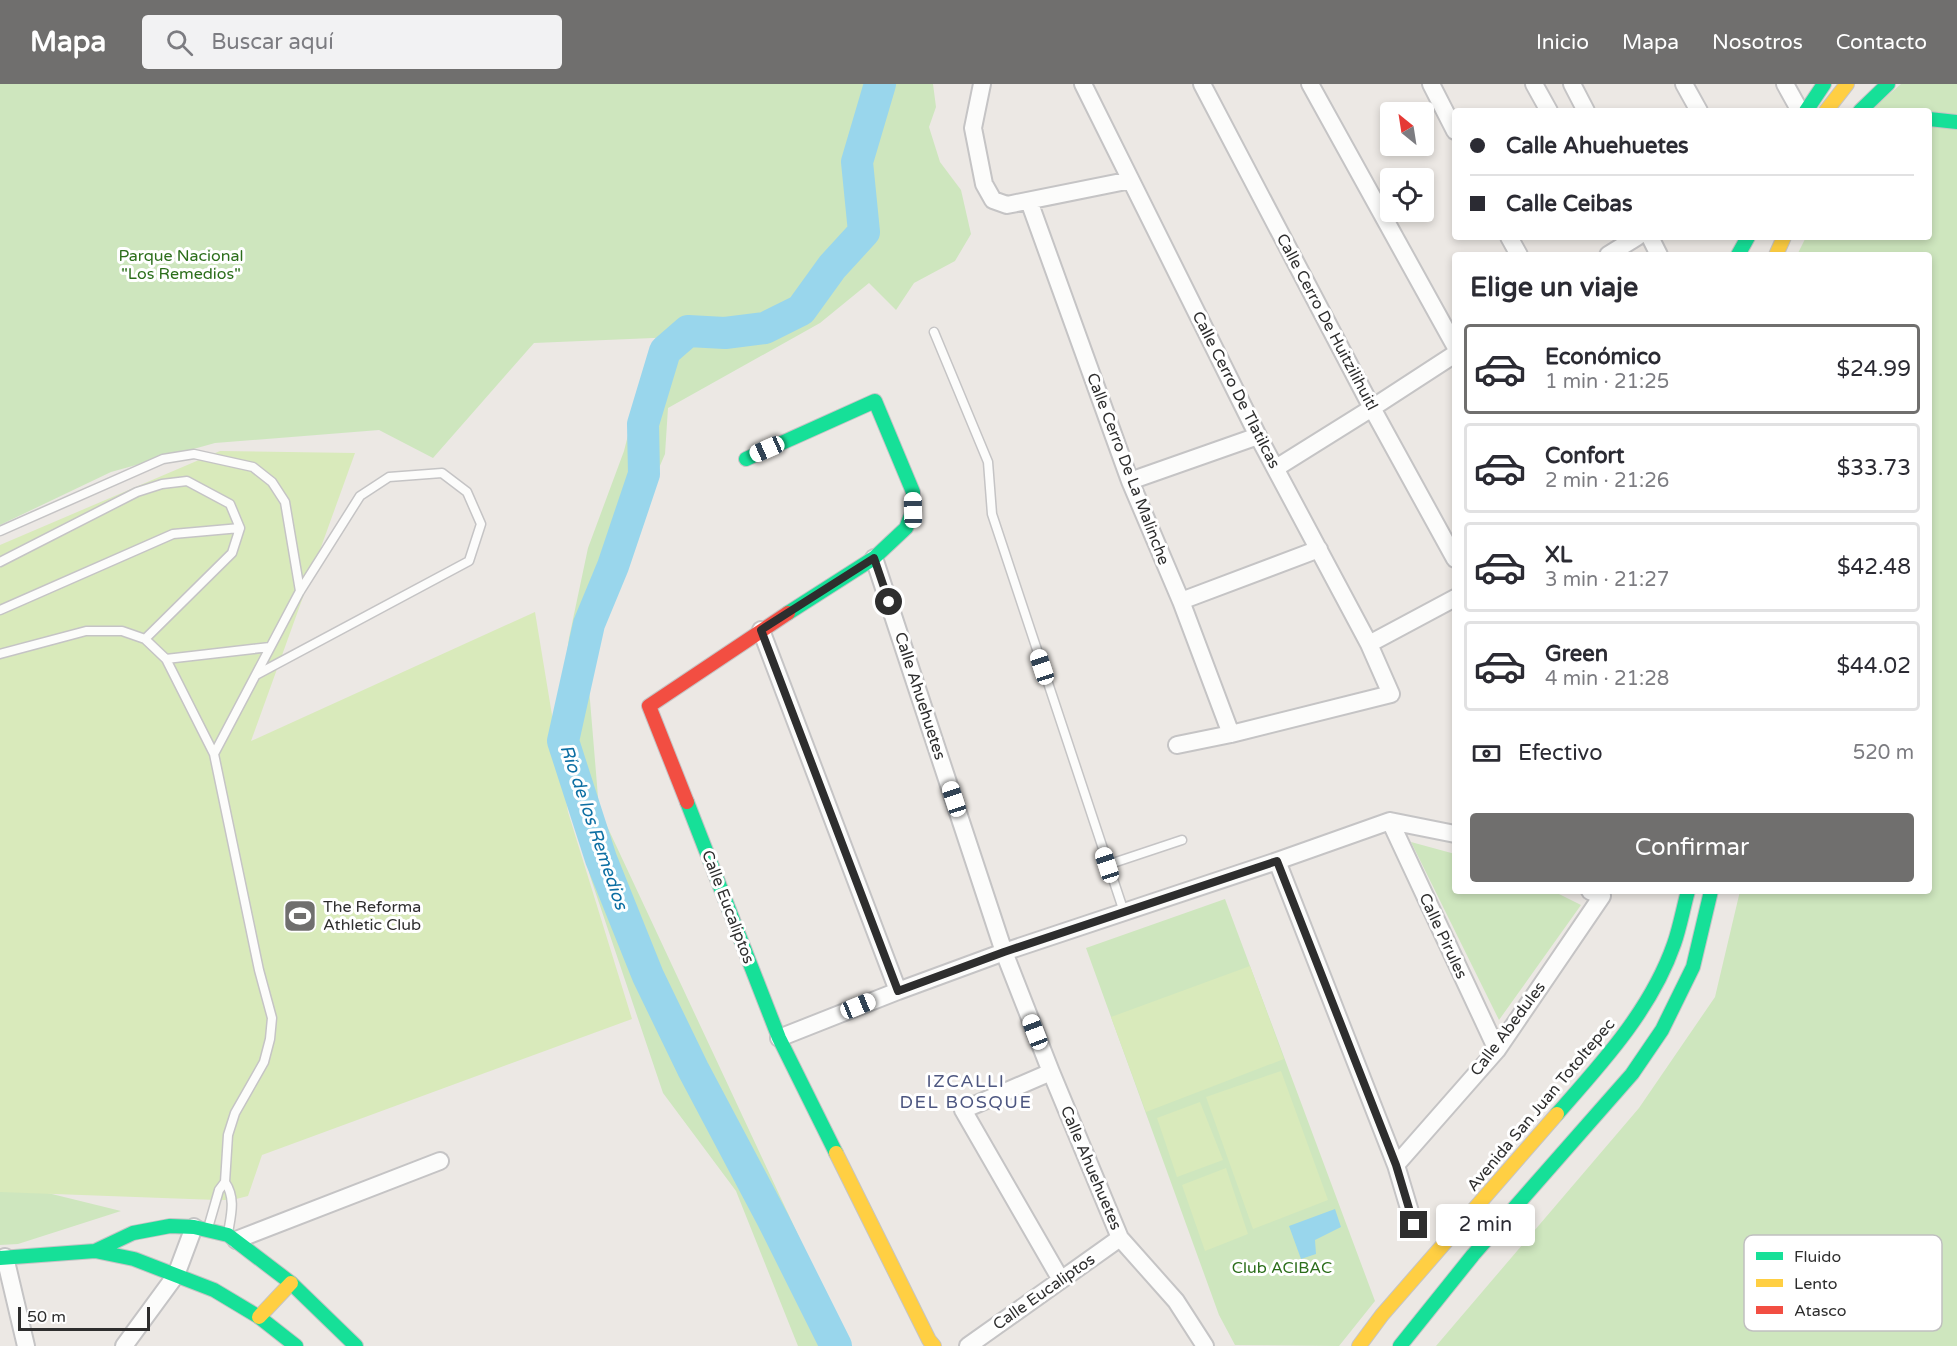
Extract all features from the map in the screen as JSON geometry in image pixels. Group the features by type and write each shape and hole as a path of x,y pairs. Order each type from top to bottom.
{"main road":[{"path":"1808,108 1824,84"},
{"path":"1828,108 1847,84"},
{"path":"1863,108 1888,84"},
{"path":"1932,119 1957,122"},
{"name":"Calle Eucaliptos","path":"746,459 875,401 913,492 913,510 906,528 874,558 761,630 650,706 779,1038 934,1346"},
{"name":"Avenida San Juan Totoltepec","path":"1359,1346 1390,1306 1605,1059 1648,1000 1674,945 1687,894"},
{"path":"1400,1346 1473,1255 1632,1074 1662,1030 1693,967 1710,894"},
{"path":"95,1251 133,1233 170,1226 201,1228 232,1238 291,1283 356,1346"},
{"path":"3,1257 95,1251 134,1259 214,1290 259,1317 294,1345"},
{"path":"259,1317 291,1283"}],"street":[{"path":"982,84 973,128 984,184 993,200 1007,205 1131,180"},
{"name":"Calle Cerro De Tlatilcas","path":"1083,84 1258,436 1370,644 1391,694 1231,734"},
{"name":"Calle Cerro De Huitzilihuitl","path":"1202,84 1372,408 1452,554"},
{"path":"1310,84 1452,341"},
{"path":"1431,84 1452,125"},
{"path":"1534,84 1547,108"},
{"path":"1572,84 1584,108"},
{"path":"1684,84 1697,108"},
{"path":"1785,84 1798,108"},
{"name":"Calle Cerro De La Malinche","path":"1029,201 1131,481 1181,601 1231,734"},
{"path":"1617,248 1632,240"},
{"path":"1276,468 1452,356"},
{"path":"1131,481 1258,436"},
{"path":"1181,601 1319,549"},
{"name":"Calle Ahuehuetes","path":"874,558 1004,952 1120,1238 1176,1301 1205,1346"},
{"path":"1370,644 1452,600"},
{"path":"761,630 898,991"},
{"path":"1177,745 1231,734"},
{"path":"779,1038 1004,952 1390,821 1452,833"},
{"name":"Calle Pirules","path":"1390,821 1497,1050"},
{"path":"1277,861 1396,1165 1414,1225"},
{"name":"Calle Abedules","path":"1396,1165 1497,1050 1602,896 1597,894"},
{"path":"1051,1072 963,1110 1061,1280"},
{"path":"232,1238 440,1161"},
{"path":"124,1346 176,1275 201,1228"},
{"name":"Calle Eucaliptos","path":"968,1346 1120,1238"},
{"path":"3,1257 26,1346"}],"lane":[{"path":"934,332 988,462 992,514 1124,912"},
{"path":"0,531 163,459 194,454 254,467 272,482 285,502 300,591"},
{"path":"214,754 300,591 360,496 389,477 442,473 467,492 482,524 469,561 256,675"},
{"path":"0,561 137,492 162,484 187,481 230,504 240,528 232,553 145,639"},
{"path":"0,610 173,534 240,528"},
{"path":"0,654 86,631 122,631 145,639 166,659 214,754 259,970 272,1018 264,1062 235,1113 228,1135 225,1182 201,1228"},
{"path":"166,659 270,647"},
{"path":"1107,865 1182,840"},
{"path":"225,1182 232,1200 232,1238"}],"green space":[{"name":"Parque Nacional \"Los Remedios\"","path":"0,84 933,84 936,107 929,127 940,162 961,190 971,234 955,261 914,283 896,310 869,283 820,323 668,408 665,454 637,519 588,676 599,809 850,1346 798,1346 736,1191 663,1093 590,876 557,729 569,638 588,548 624,451 639,392 677,337 534,343 433,458 379,430 215,443 111,472 0,525"},
{"path":"1901,84 1957,84 1957,1346 1436,1346 1639,1108 1715,997 1739,894 1932,894 1932,252 1798,252 1804,240 1932,240 1932,108 1875,108"},
{"name":"The Reforma Athletic Club","path":"220,451 355,453 251,741 535,612 568,812 632,1019 262,1155 248,1196 232,1200 217,1200 0,1192 0,545"},
{"path":"1411,842 1452,853 1452,894 1559,894 1581,905 1499,1020"},
{"name":"Club ACIBAC","path":"1225,899 1375,1301 1339,1346 1235,1345 1219,1315 1086,948"},
{"path":"1250,966 1284,1059 1146,1112 1111,1017"},
{"path":"1281,1071 1328,1200 1253,1229 1206,1097"},
{"path":"1200,1102 1223,1160 1177,1177 1157,1118"},
{"path":"1226,1168 1248,1234 1205,1251 1182,1185"},
{"path":"7,1183 121,1211 18,1244 0,1245 0,1184"}],"water":[{"path":"1335,1209 1341,1227 1315,1240 1316,1254 1301,1259 1289,1226"}],"waterway":[{"name":"Río de los Remedios","path":"836,1346 773,1220 693,1069 648,976 601,859 563,741 589,624 613,566 644,474 643,424 665,351 688,331 725,333 765,328 801,310 832,267 864,232 857,162 880,84"}],"traffic: fast":[{"path":"1808,108 1824,84"},
{"path":"1863,108 1888,84"},
{"path":"1932,119 1957,122"},
{"path":"1740,252 1746,240"},
{"path":"746,459 875,401 913,492 913,510 906,528 874,558 788,613"},
{"path":"687,802 779,1038 836,1153"},
{"path":"1557,1114 1624,1035 1639,1013 1664,968 1674,944 1687,894"},
{"path":"1400,1346 1473,1255 1632,1074 1662,1030 1693,967 1710,894"},
{"path":"95,1251 133,1233 170,1226 194,1227 228,1235 291,1283 356,1346"},
{"path":"0,1258 95,1251 134,1259 214,1290 259,1317 296,1346"}],"traffic: slow":[{"path":"1828,108 1847,84"},
{"path":"1777,252 1783,240"},
{"path":"1359,1346 1382,1315 1557,1114"},
{"path":"836,1153 934,1346"},
{"path":"259,1317 291,1283"}],"traffic: jam":[{"path":"687,802 649,706 788,613"}],"place":[{"name":"The Reforma Athletic Club","path":"300,916"}],"district":[{"name":"IZCALLI DEL BOSQUE","path":"966,1091"}],"route":[{"path":"889,602 874,558 761,630 898,991 1004,952 1277,861 1396,1165 1414,1225"}]}
